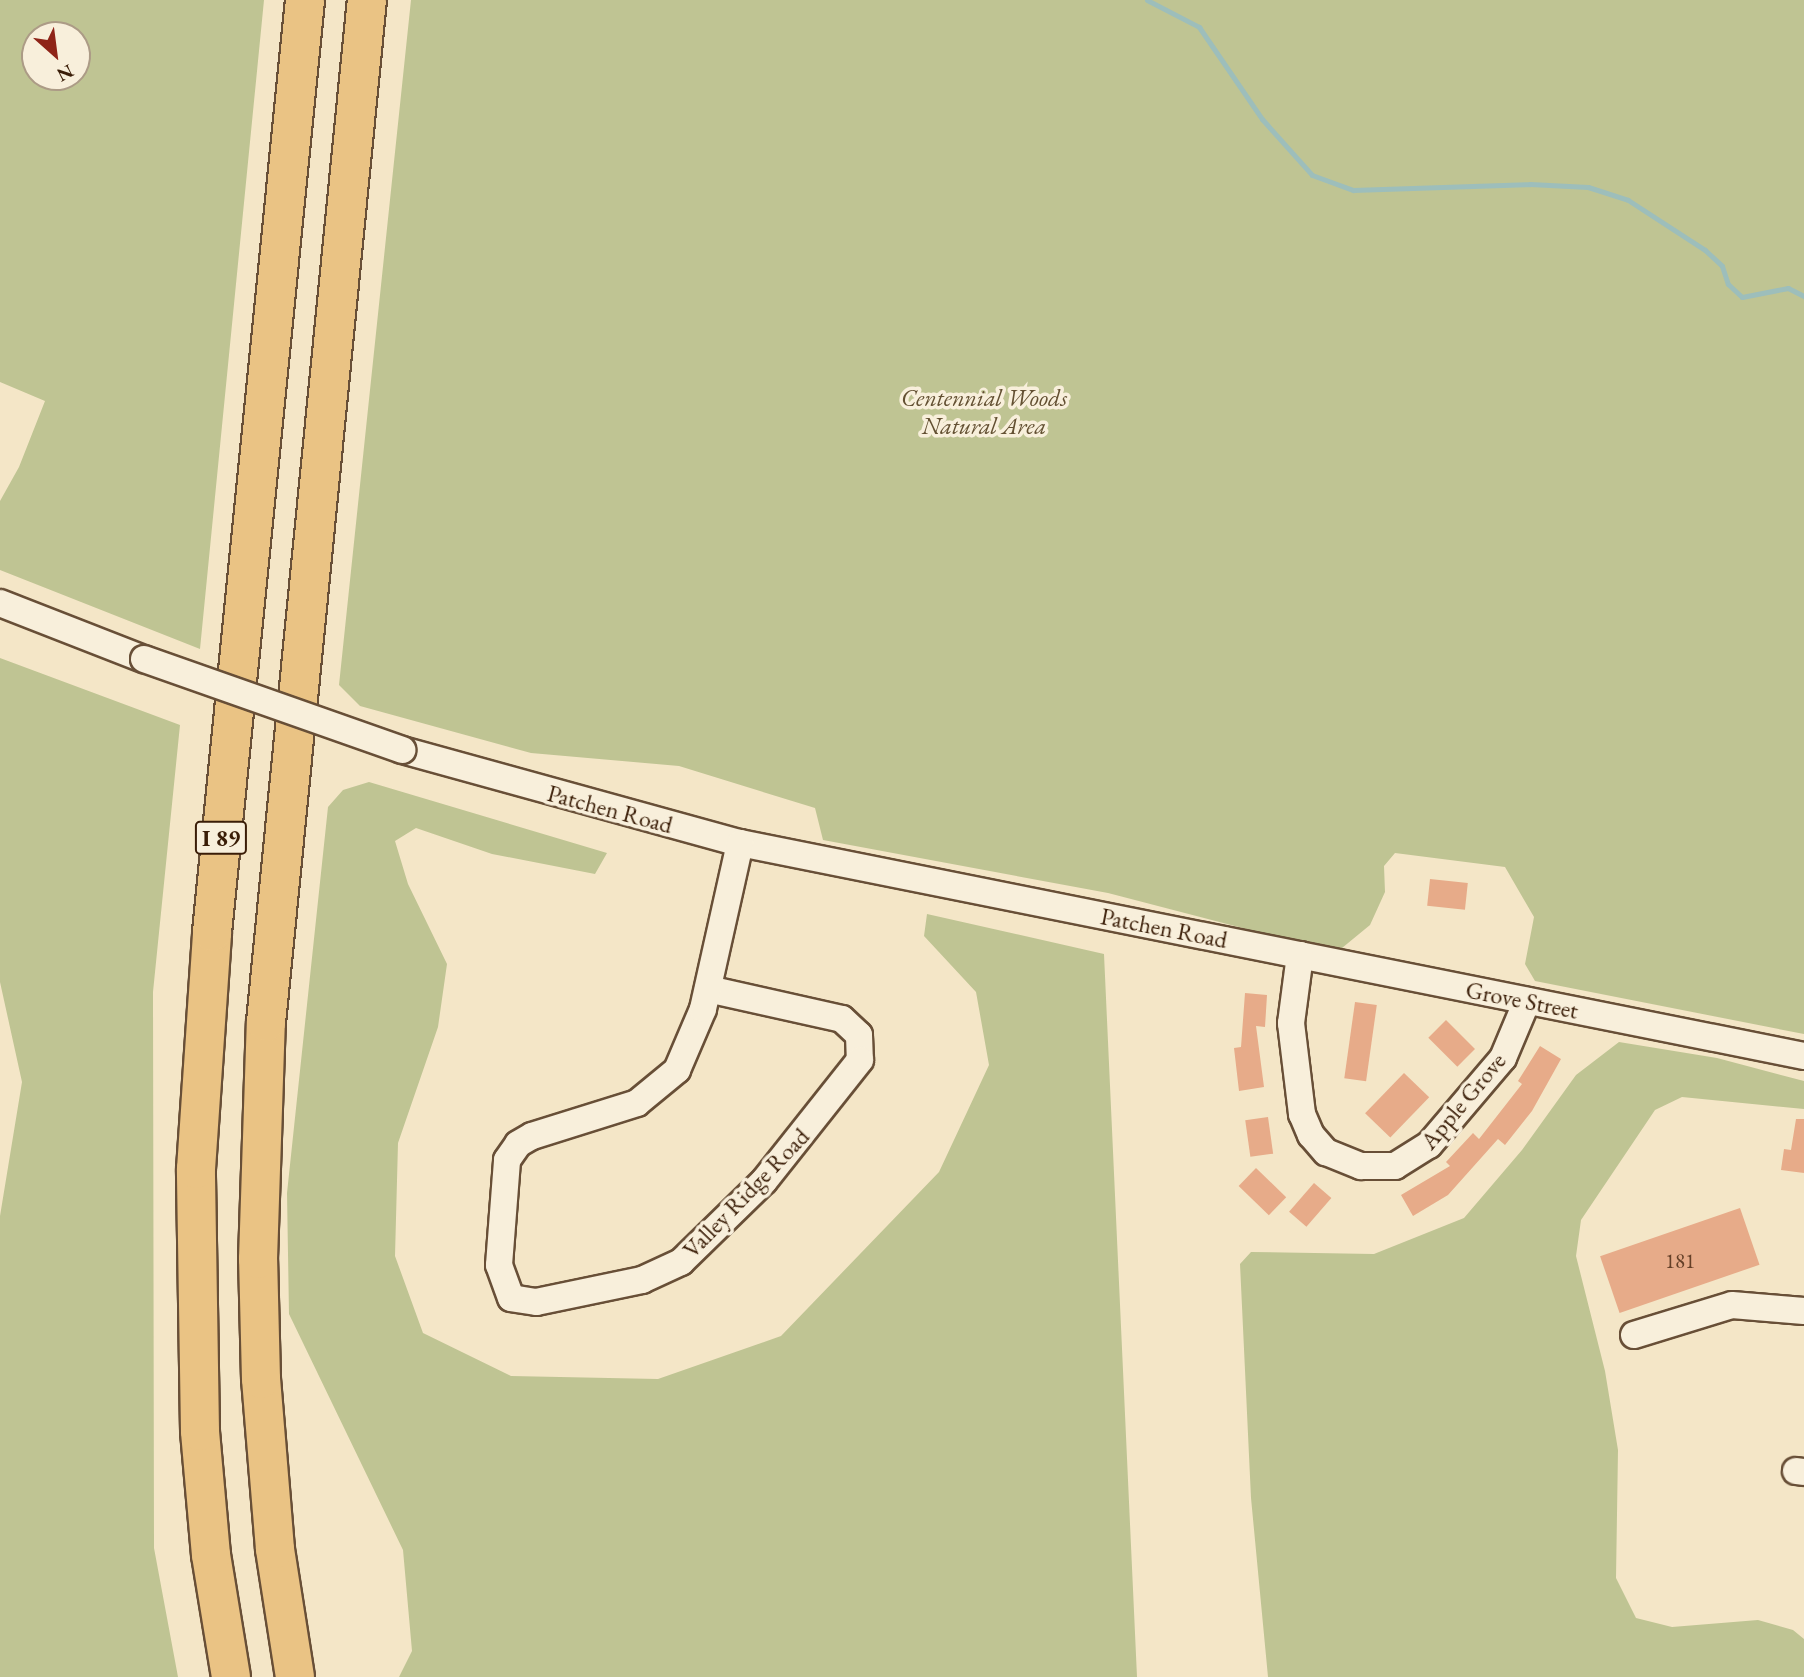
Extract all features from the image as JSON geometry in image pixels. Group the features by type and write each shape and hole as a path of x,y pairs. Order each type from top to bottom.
{"highway":[{"name":"I 89","path":"231,1677 211,1555 200,1431 194,1289 198,1132 213,919 305,0"},
{"name":"I 89","path":"295,1677 275,1549 261,1379 258,1259 267,1022 367,0"}],"street":[{"name":"Patchen Road","path":"0,603 144,659 402,750 740,843 1240,943"},
{"name":"Valley Ridge Road","path":"708,989 842,1019 859,1035 860,1060 764,1181 681,1262 642,1279 550,1299 527,1303 511,1298 499,1265 503,1178 511,1152 532,1136 636,1103 658,1087 684,1059 708,989 740,843"},
{"name":"Grove Street","path":"1240,943 1804,1056"},
{"name":"Apple Grove","path":"1300,956 1291,1023 1303,1114 1320,1147 1340,1160 1361,1166 1395,1166 1429,1145 1503,1058 1527,1001"},
{"path":"1634,1335 1732,1305 1804,1311"}],"green space":[{"path":"0,0 264,0 200,649 0,570 0,501 19,467 45,401 0,382"},
{"name":"Centennial Woods Natural Area","path":"411,0 1804,0 1804,1034 1535,981 1525,964 1534,917 1505,867 1395,853 1384,866 1385,892 1370,925 1342,948 1254,931 1108,893 823,840 815,808 679,766 531,753 360,706 339,685"},
{"path":"0,658 180,725 153,992 154,1548 178,1677 0,1677 0,1216 22,1082 0,982"},
{"path":"369,782 607,853 595,874 492,854 416,828 395,841 408,884 447,964 438,1027 398,1143 395,1256 423,1333 511,1376 658,1379 781,1336 939,1172 989,1065 976,992 924,936 927,914 1104,954 1137,1677 399,1677 412,1651 403,1550 289,1314 287,1193 328,807 343,790"},
{"path":"1619,1042 1717,1058 1804,1081 1804,1109 1682,1097 1655,1110 1581,1220 1576,1256 1605,1371 1618,1450 1616,1578 1636,1618 1672,1627 1758,1620 1793,1630 1804,1639 1804,1677 1268,1677 1251,1498 1240,1264 1251,1252 1374,1254 1464,1218 1522,1150 1576,1075"}],"building":[{"path":"1430,879 1468,883 1465,910 1427,906"},
{"path":"1245,993 1267,995 1265,1027 1256,1026 1264,1087 1239,1091 1234,1048 1241,1047"},
{"path":"1355,1002 1377,1005 1366,1081 1344,1078"},
{"path":"1446,1020 1475,1049 1457,1067 1428,1038"},
{"path":"1540,1046 1561,1059 1532,1111 1505,1145 1498,1139 1448,1195 1413,1216 1401,1195 1450,1166 1446,1162 1473,1133 1479,1139 1522,1084 1518,1081"},
{"path":"1404,1073 1429,1097 1390,1138 1365,1113"},
{"path":"1268,1117 1273,1154 1250,1157 1245,1120"},
{"path":"1796,1119 1804,1119 1804,1173 1781,1170 1784,1149 1791,1150"},
{"path":"1256,1168 1286,1197 1269,1215 1239,1186"},
{"path":"1314,1183 1331,1198 1306,1227 1289,1212"},
{"path":"1740,1208 1760,1265 1620,1313 1600,1256"}],"waterway":[{"path":"1147,0 1199,27 1262,119 1312,175 1353,190 1530,184 1588,187 1628,200 1705,250 1722,266 1728,284 1742,297 1788,288 1804,296"}]}
